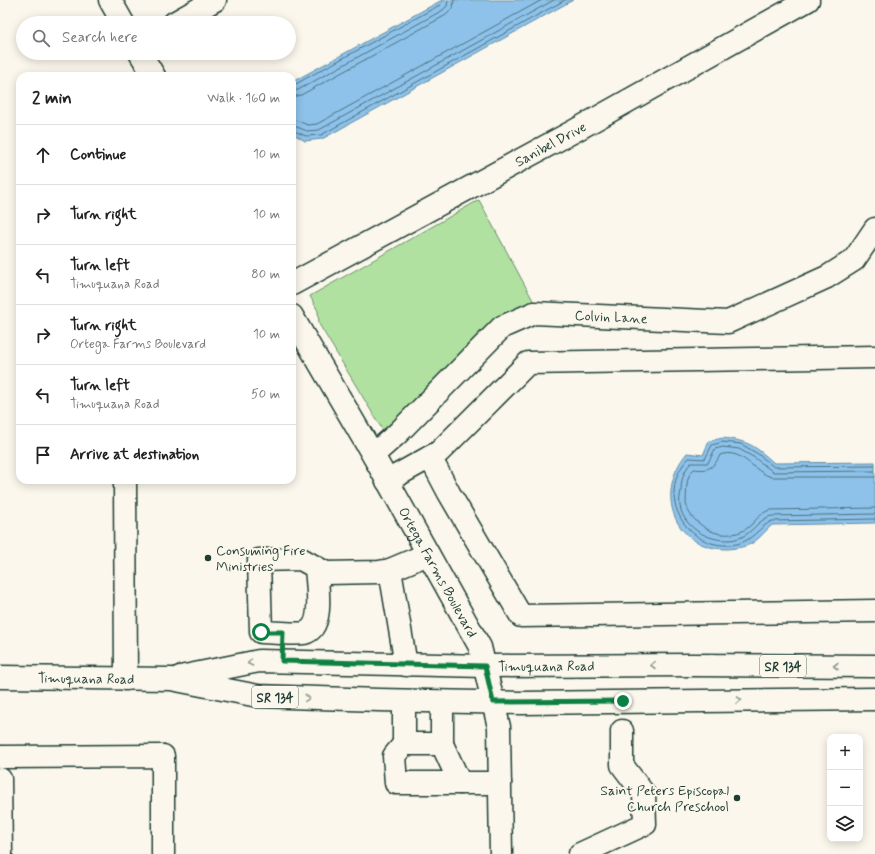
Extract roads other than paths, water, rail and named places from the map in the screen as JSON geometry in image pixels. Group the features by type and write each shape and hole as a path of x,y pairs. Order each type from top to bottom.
{"street":[{"path":"110,0 119,16"},
{"path":"186,16 215,0"},
{"name":"Sanibel Drive","path":"296,282 576,130 808,0"},
{"path":"144,60 152,72"},
{"name":"Colvin Lane","path":"373,455 398,433 502,327 534,313 728,322 827,277 854,260 875,230"},
{"name":"Ortega Farms Boulevard","path":"296,323 373,455 480,647 500,727 501,854"},
{"path":"387,481 439,452 528,362 875,357"},
{"path":"430,457 521,616 875,611"},
{"path":"125,484 126,679"},
{"path":"316,568 318,619 313,628 304,633 261,632 259,560 301,559 326,573 379,572 390,570 428,554"},
{"path":"390,570 406,665"},
{"path":"282,661 283,632"},
{"name":"Timuquana Road","path":"171,679 259,661 485,666 875,666"},
{"name":"Timuquana Road","path":"0,677 171,679 258,696 442,702 875,699"},
{"path":"404,701 404,744 394,756 396,783 500,783"},
{"path":"442,702 442,744 460,783"},
{"path":"580,854 645,824 644,794 622,765 622,731"},
{"path":"404,744 442,744"},
{"path":"0,757 163,756 163,854"},
{"path":"0,779 1,854"}],"water":[{"path":"442,0 573,0 322,139 305,141 296,135 296,80"},
{"path":"723,438 751,445 762,452 774,463 875,462 875,523 772,525 751,544 728,549 709,547 694,540 682,529 674,516 671,501 672,485 677,468 687,453 703,455 709,441"}],"place":[{"name":"Consuming Fire Ministries","path":"208,558"},
{"name":"Saint Peters Episcopal Church Preschool","path":"737,798"}]}
